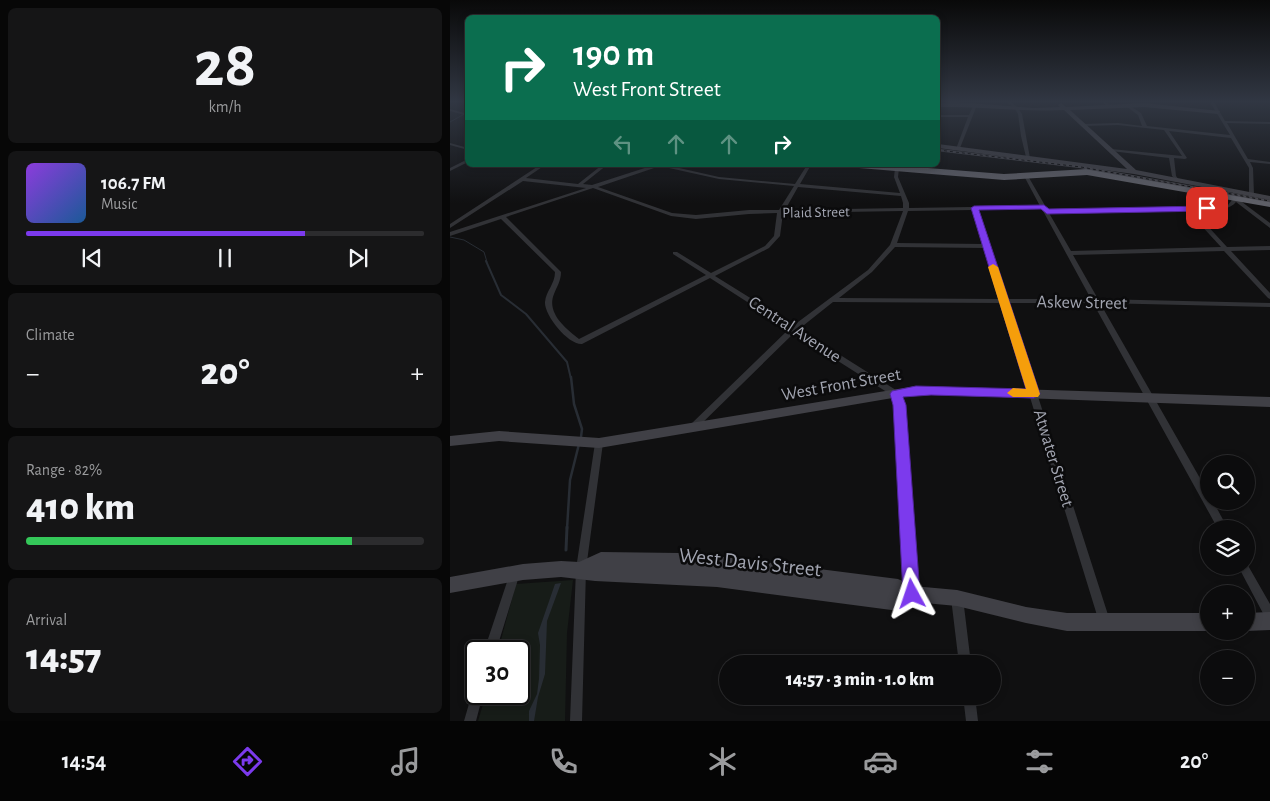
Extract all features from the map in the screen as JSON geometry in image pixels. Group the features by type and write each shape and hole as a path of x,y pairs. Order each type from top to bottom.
{"highway":[{"path":"884,167 998,176 1077,172 1134,175 1236,199 1270,204"}],"street":[{"path":"958,148 963,136"},
{"path":"1024,136 1028,157"},
{"path":"1094,136 1111,150 1134,175"},
{"path":"1111,150 1185,158 1170,136"},
{"path":"1220,136 1233,137 1248,160 1253,172 1252,194"},
{"path":"450,144 465,148"},
{"path":"940,146 1028,157 1134,175 1177,180 1270,198"},
{"path":"1171,156 1174,176 1177,180"},
{"path":"1248,160 1270,162"},
{"path":"450,170 465,162"},
{"path":"450,226 540,167"},
{"path":"580,184 602,167"},
{"path":"450,234 652,167"},
{"path":"668,167 708,176 903,194"},
{"path":"502,217 558,272 558,282 548,300 548,308 555,319 579,342 762,251 773,242 778,232 780,212 808,167"},
{"path":"690,429 795,328 870,271 893,245 906,210 903,194 897,182 897,168"},
{"path":"1026,176 1218,520"},
{"name":"Plaid Street","path":"522,179 580,184 683,216 708,217 749,212 974,208 1188,209 1227,207 1236,199"},
{"path":"1236,199 1270,226"},
{"name":"Atwater Street","path":"974,208 1105,623"},
{"path":"1188,209 1270,297"},
{"path":"893,245 986,246"},
{"path":"1070,253 1270,248"},
{"name":"Central Avenue","path":"675,253 896,394"},
{"name":"Askew Street","path":"834,300 1096,301 1270,305"},
{"name":"West Front Street","path":"450,441 500,436 594,443 690,429 916,390 1270,402"},
{"path":"896,394 900,405 912,594"},
{"path":"576,721 581,569 594,443"},
{"name":"West Davis Street","path":"450,586 515,574 581,569 595,574 716,579 899,603 912,594 957,598 1067,622 1200,622"},
{"path":"494,640 515,574"},
{"path":"1249,575 1270,614"},
{"path":"957,598 964,655"},
{"path":"1255,622 1270,621"},
{"path":"470,721 474,705"},
{"path":"970,705 972,721"}],"shaded area":[{"path":"573,580 567,633 565,721 478,721 483,705 530,705 530,640 501,640 516,584"},
{"path":"561,583 547,621 545,674 538,697 534,721 529,721 529,711 537,694 539,679 540,645 538,633 555,584"}],"waterway":[{"path":"450,237 464,240 484,252 487,262"},
{"path":"486,261 501,295 526,314 567,362 571,379"},
{"path":"571,377 574,404 582,429 581,437"},
{"path":"567,529 570,480 579,444"},
{"path":"566,550 567,527"}],"railway":[{"path":"940,150 1081,167 1270,201"}],"slow traffic":[{"path":"993,267 1034,394 1013,393"}],"route":[{"path":"912,594 900,405 896,394 916,390 1034,394 974,208 1044,207 1047,212 1207,208"}]}
